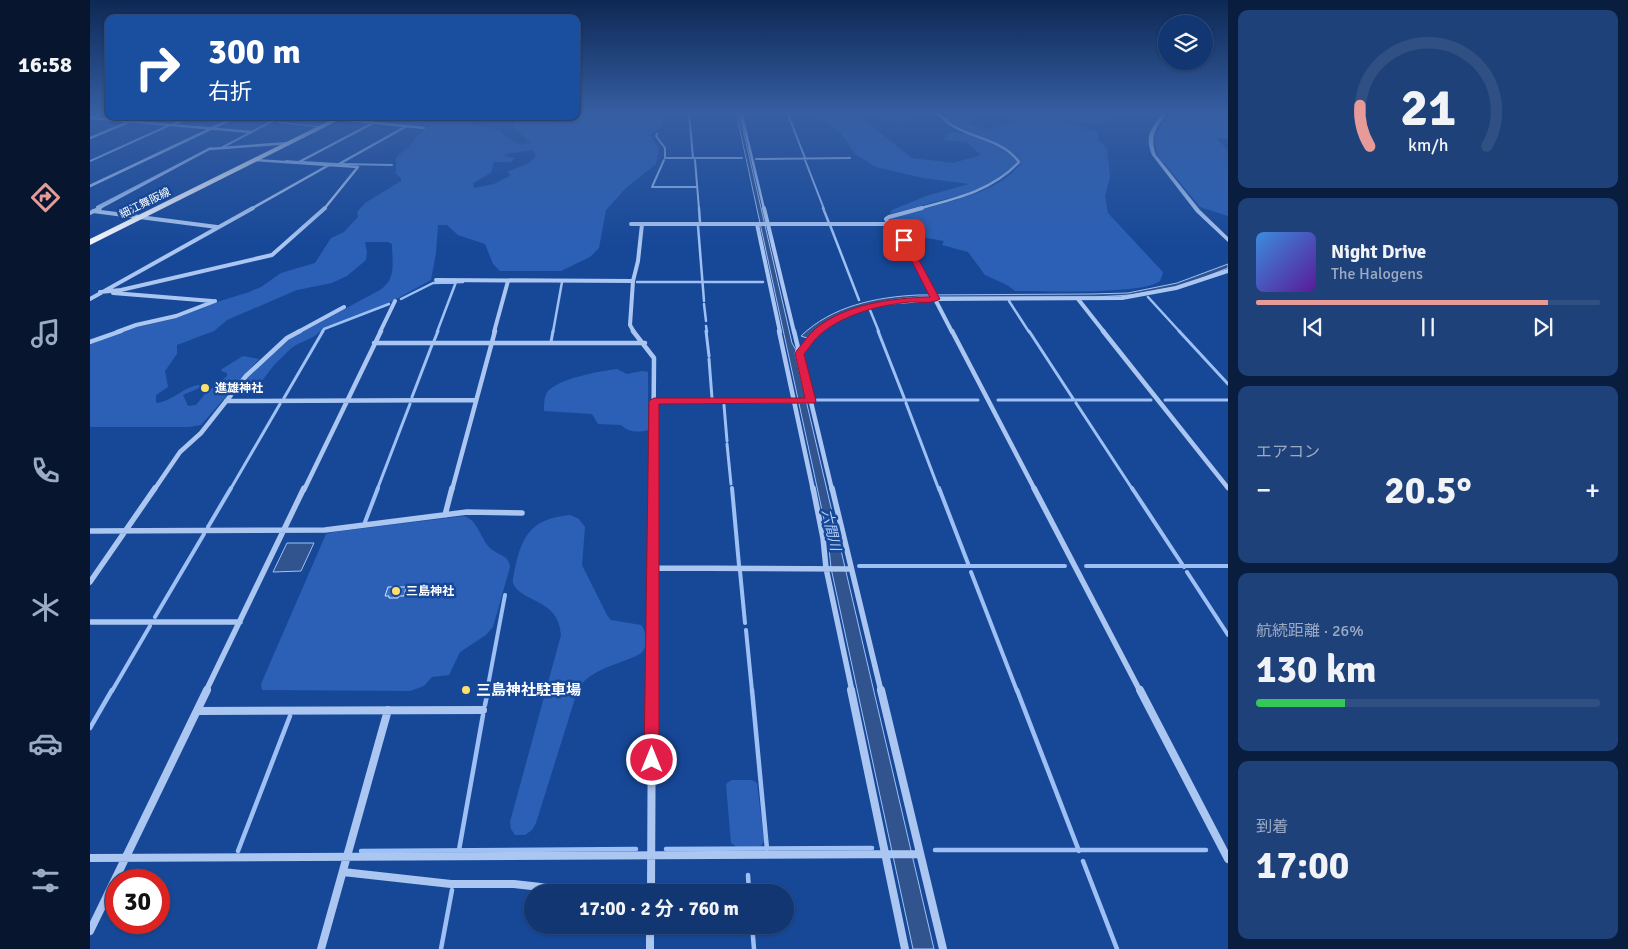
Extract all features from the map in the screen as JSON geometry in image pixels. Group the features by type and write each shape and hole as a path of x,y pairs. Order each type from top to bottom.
{"main road":[{"name":"細江舞阪線","path":"90,242 263,156"}],"street":[{"path":"90,186 154,156"},
{"path":"91,212 194,156"},
{"path":"298,163 311,156"},
{"path":"338,165 353,156"},
{"path":"751,156 794,335 800,352 849,569 917,854 943,949"},
{"path":"1015,156 1019,162 1004,178 988,187 967,195 887,217 886,224 890,231 906,243 1228,859"},
{"path":"1154,156 1198,211 1228,240"},
{"path":"100,292 121,290 272,255 309,224 332,201 358,166 255,160"},
{"path":"90,299 330,164"},
{"path":"91,212 218,227"},
{"path":"631,224 886,224"},
{"path":"642,224 638,261 633,281 631,329 654,358 651,884"},
{"path":"758,224 823,538 827,568 888,854 905,949"},
{"path":"800,352 812,337 825,326 851,313 896,301 935,297 1121,298 1156,294 1185,287 1228,271"},
{"path":"436,280 633,281"},
{"path":"446,515 508,280"},
{"path":"90,291 215,301 176,316 136,325 90,342"},
{"path":"1078,299 1228,488"},
{"path":"90,931 395,301"},
{"path":"90,582 183,448 201,433 246,376 287,338 344,307"},
{"path":"374,343 644,343"},
{"path":"226,401 476,400"},
{"path":"654,401 810,401"},
{"path":"90,531 325,530 467,512 522,513"},
{"path":"653,568 849,569"},
{"path":"90,622 240,622"},
{"path":"321,949 388,710"},
{"path":"197,711 483,710"},
{"path":"90,858 917,854"},
{"path":"343,872 451,884 524,885"},
{"path":"650,934 650,949"}],"shaded area":[{"path":"506,156 515,158 511,162 494,162 491,173 473,183 474,188 494,184 511,175 507,172 529,163 536,156 658,156 656,164 627,187 606,210 599,248 590,257 561,271 500,271 493,264 485,244 458,235 447,225 438,225 436,253 431,280 389,303 322,329 314,337 291,348 256,387 244,392 237,391 246,378 289,339 385,286 389,281 393,264 392,244 388,242 365,242 366,260 347,276 332,283 297,290 227,320 214,331 177,345 177,354 165,371 168,387 156,395 156,403 200,385 199,388 183,395 188,406 196,405 205,394 227,376 227,373 221,371 222,369 243,356 259,359 201,425 189,427 90,427 90,344 132,328 173,319 249,292 261,287 281,273 315,263 331,238 344,232 358,217 357,212 365,203 401,181 401,178 396,174 396,157"},
{"path":"859,156 910,156 953,163 976,156 1012,156 1017,162 995,182 965,194 890,214 892,210 926,196 969,184 923,178 876,167"},
{"path":"1017,156 1108,156 1110,177 1105,196 1108,213 1161,270 1163,273 1160,281 1150,285 1113,290 1068,292 1015,291 1007,285 985,275 968,252 942,245 944,241 899,233 892,224 891,218 961,198 996,184 1010,175 1021,163"},
{"path":"1158,156 1228,156 1228,216 1200,207"},
{"path":"617,369 627,374 642,371 648,372 648,430 633,431 621,425 598,424 592,414 544,411 546,395 554,386 581,376"},
{"path":"570,515 579,519 585,527 582,565 607,615 611,620 641,625 645,634 646,645 640,654 594,674 582,683 578,689 536,823 532,830 525,835 515,835 511,829 510,822 561,635 559,623 554,614 517,589 513,579 519,553 528,534 544,521"},
{"path":"464,516 473,522 491,549 508,560 510,567 493,627 486,635 460,652 449,675 432,677 424,686 410,691 262,690 261,684 326,534"},
{"path":"732,780 752,780 757,783 764,841 761,846 737,847 731,843 726,785"}],"water":[{"name":"六間川","path":"746,156 749,156 792,343 796,350 795,353 934,949 913,949 831,568 828,538"},
{"path":"1228,264 1228,268 1182,286 1131,295 1094,297 920,297 890,300 860,307 845,313 832,319 807,338 801,336 826,317 841,310 886,298 918,295 1128,293 1177,283"},
{"path":"287,543 314,543 301,571 273,572"}],"building":[{"name":"三島神社","path":"388,587 406,587 404,596 389,598 389,596 385,596"}],"waterway":[{"path":"90,161 100,156"},
{"path":"97,207 195,156"},
{"path":"665,156 665,158 693,158"},
{"path":"693,158 742,158"},
{"path":"756,159 850,158"},
{"path":"664,160 652,187 697,187"},
{"path":"695,160 699,209"},
{"path":"805,160 824,209"},
{"path":"286,161 298,162"},
{"path":"303,162 337,164"},
{"path":"342,164 392,165"},
{"path":"699,208 700,223"},
{"path":"823,208 829,223"},
{"path":"830,225 859,300"},
{"path":"698,226 702,282"},
{"path":"401,299 433,283 456,282"},
{"path":"437,332 456,282"},
{"path":"456,282 463,282"},
{"path":"553,332 562,282"},
{"path":"637,282 702,282"},
{"path":"702,282 763,282"},
{"path":"702,282 704,301"},
{"path":"1148,297 1180,332"},
{"path":"1009,301 1029,332"},
{"path":"322,332 324,329 389,304"},
{"path":"704,304 706,321"},
{"path":"870,310 879,332"},
{"path":"706,326 707,332"},
{"path":"284,398 323,331"},
{"path":"434,341 438,331"},
{"path":"551,342 553,331"},
{"path":"706,331 709,356"},
{"path":"878,331 905,400"},
{"path":"1029,331 1074,400"},
{"path":"1179,331 1228,384"},
{"path":"412,397 432,345"},
{"path":"709,359 712,398"},
{"path":"817,400 905,400"},
{"path":"905,400 978,400"},
{"path":"998,400 1074,400"},
{"path":"1074,400 1151,400"},
{"path":"1165,400 1228,400"},
{"path":"906,403 939,490"},
{"path":"1076,403 1133,490"},
{"path":"230,490 280,404"},
{"path":"377,490 410,404"},
{"path":"724,405 727,441"},
{"path":"727,444 731,484"},
{"path":"208,527 231,488"},
{"path":"365,522 378,488"},
{"path":"732,488 739,565"},
{"path":"939,488 969,566"},
{"path":"1132,488 1183,566"},
{"path":"155,617 204,534"},
{"path":"859,566 969,566"},
{"path":"969,566 1065,566"},
{"path":"1086,566 1183,566"},
{"path":"1183,566 1228,566"},
{"path":"740,571 745,623"},
{"path":"971,572 1017,691"},
{"path":"1187,572 1228,635"},
{"path":"487,691 505,595"},
{"path":"112,691 150,626"},
{"path":"746,630 752,691"},
{"path":"90,728 112,690"},
{"path":"485,705 488,690"},
{"path":"752,690 767,849"},
{"path":"1017,690 1079,850"},
{"path":"459,850 483,715"},
{"path":"238,851 290,716"},
{"path":"767,849 872,848"},
{"path":"361,851 636,849"},
{"path":"666,849 767,849"},
{"path":"935,850 1079,850"},
{"path":"1079,850 1206,850"},
{"path":"1083,861 1117,949"},
{"path":"748,875 749,884"},
{"path":"441,949 452,890"},
{"path":"753,934 754,949"}],"place":[{"name":"進雄神社","path":"205,388"},
{"name":"三島神社","path":"396,591"},
{"name":"三島神社駐車場","path":"466,690"}],"route":[{"path":"652,760 654,401 811,401 799,353 818,331 842,316 872,306 896,301 936,299 904,240"}]}
